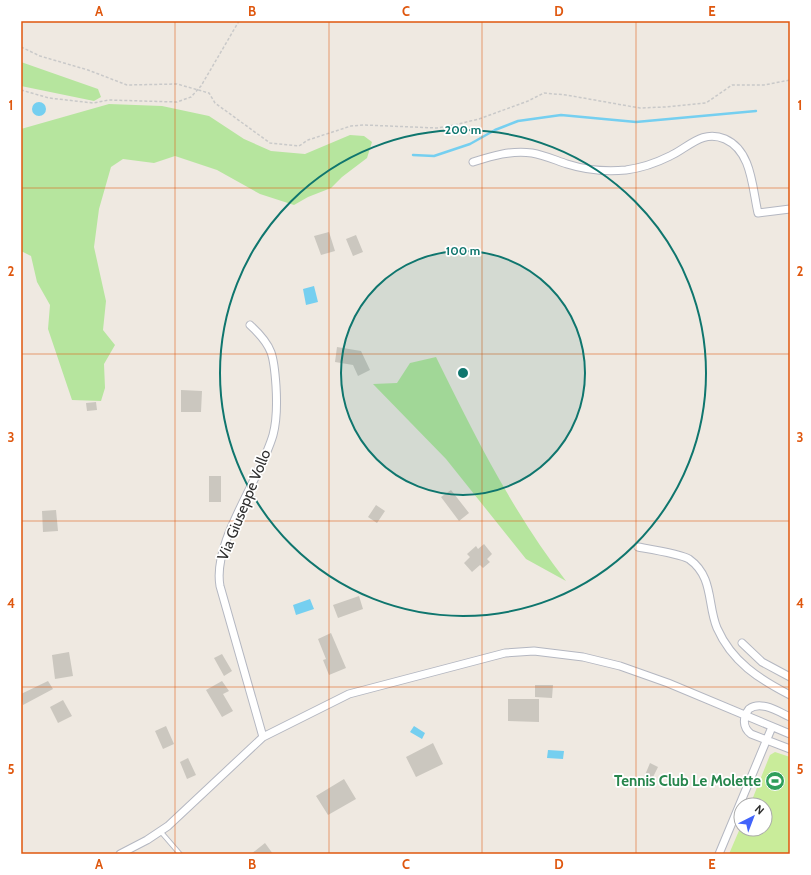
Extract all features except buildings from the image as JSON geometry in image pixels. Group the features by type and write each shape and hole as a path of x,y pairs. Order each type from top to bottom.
{"street":[{"path":"473,162 499,154 527,153 588,169 605,171 626,170 644,166 668,157 698,139 716,137 732,143 744,155 758,213 790,209"},
{"name":"Via Giuseppe Vollo","path":"250,325 265,340 274,358 277,404 273,434 255,480 228,536 219,562 218,573 220,586 263,737"},
{"path":"638,547 687,558 694,564 707,584 717,627 733,654 758,677 790,695"},
{"path":"742,643 762,662 790,677"},
{"path":"120,854 161,832 263,737 349,694 505,653 534,651 583,657 620,666 790,734"},
{"path":"790,717 766,707 758,706 752,707 745,717 745,726 748,732 790,750"},
{"path":"719,854 772,727"}],"lane":[{"path":"161,832 180,854"}],"path":[{"path":"21,90 49,98 93,103 109,100 177,102 191,96 197,89 239,21"},
{"path":"21,47 40,56 88,70 127,85 177,84 209,93 215,102 270,143 299,146 308,140 351,126 364,125 437,128 450,126 479,119 528,101 544,93 566,95 640,108 665,107 706,103 732,85 764,85 790,80"}],"green space":[{"path":"21,62 98,89 101,97 94,101 21,86"},
{"path":"109,104 162,106 209,116 244,139 271,151 305,154 350,135 364,136 372,142 367,158 342,177 331,188 308,197 294,205 260,194 217,170 175,156 154,163 123,159 111,167 99,209 94,247 106,301 103,330 115,345 104,364 105,388 101,401 72,400 48,329 50,305 37,282 31,256 21,251 21,129"},
{"path":"436,357 495,472 529,528 566,581 526,559 446,459 373,384 397,383 410,363"},
{"name":"Tennis Club Le Molette","path":"775,752 790,757 790,854 729,854 736,837 773,837 773,797 753,797 770,755"}],"water":[{"path":"36,102 42,102 46,106 46,112 42,116 36,116 32,112 32,106"},
{"path":"314,286 318,302 306,305 303,289"},
{"path":"310,599 314,609 296,615 293,605"},
{"path":"414,726 425,733 422,739 410,732"},
{"path":"548,750 564,751 563,759 547,758"}],"waterway":[{"path":"413,155 434,156 470,144 495,130 518,121 561,115 636,122 756,111"}],"place":[{"name":"Tennis Club Le Molette","path":"775,781"}]}
